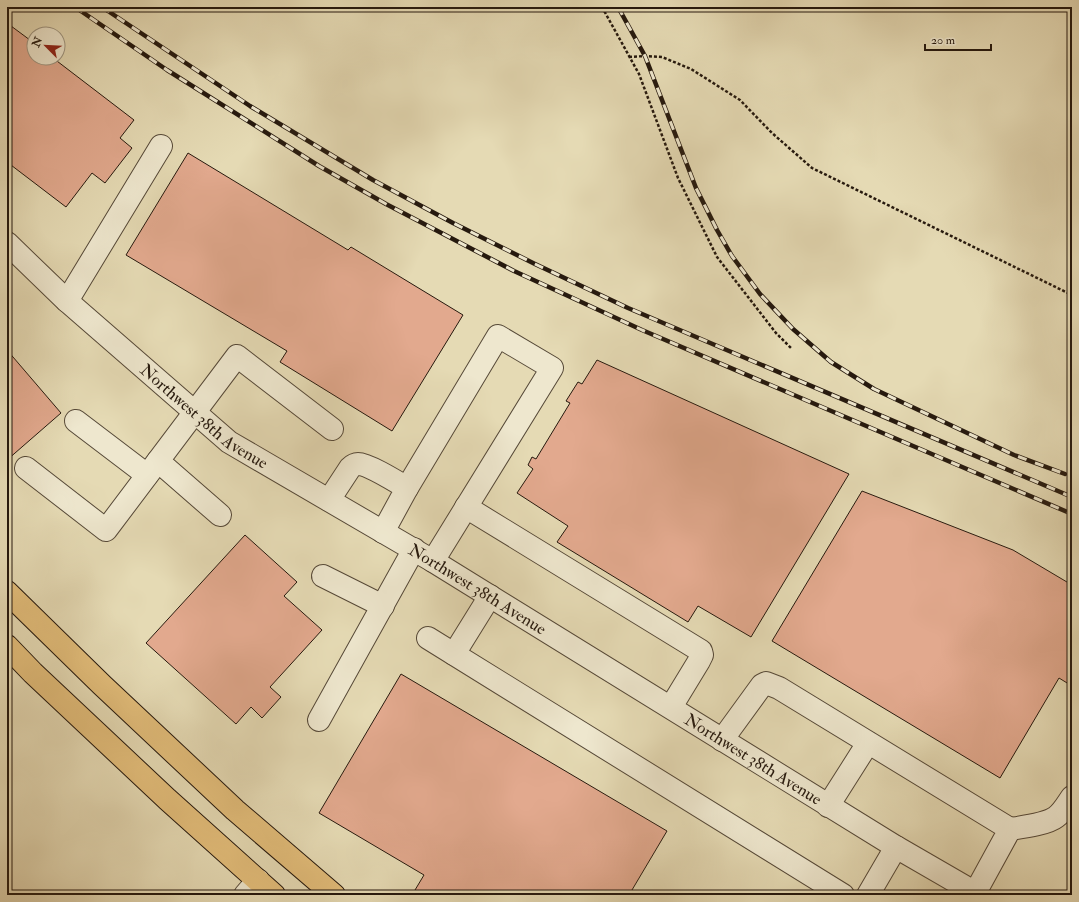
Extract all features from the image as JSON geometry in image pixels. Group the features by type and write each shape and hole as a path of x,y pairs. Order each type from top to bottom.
{"main road":[{"path":"7,592 102,685 235,810 334,895"},
{"path":"7,646 33,673 167,799 251,888 274,895"}],"street":[{"path":"67,301 161,146"},
{"name":"Northwest 38th Avenue","path":"7,243 67,301 229,442 433,560 828,806 977,894"},
{"path":"383,532 407,488 498,336 552,368 433,560"},
{"path":"26,468 106,530 237,356 332,429"},
{"path":"76,421 152,468 220,515"},
{"path":"329,500 350,468 353,465 359,464 380,473 407,488"},
{"path":"466,507 701,651 702,655 700,661 671,707"},
{"path":"319,720 414,549"},
{"path":"323,576 383,606"},
{"path":"454,654 490,596"},
{"path":"428,638 844,895"},
{"path":"722,740 756,692 766,683 773,684 1010,830 1056,818 1072,797"},
{"path":"828,806 868,743"},
{"path":"977,894 1010,830"},
{"path":"868,895 896,847"}],"path":[{"path":"602,7 639,74 678,178 717,257 776,334 792,349"},
{"path":"629,57 662,57 691,70 740,100 772,133 812,168 1072,295"}],"building":[{"path":"7,23 26,37 26,66 63,66 134,120 120,138 132,148 105,183 92,173 66,207 7,162"},
{"path":"188,153 348,250 351,247 463,315 392,431 280,362 287,351 126,255"},
{"path":"7,350 61,413 7,460"},
{"path":"597,360 849,474 751,637 698,606 688,622 557,542 568,526 517,493 533,469 528,465 532,457 536,459 570,403 566,401 578,382 582,384"},
{"path":"862,491 1013,550 1072,585 1072,686 1059,678 1000,778 772,641"},
{"path":"245,535 297,582 284,596 322,630 270,687 281,697 262,718 251,707 236,724 146,643"},
{"path":"401,674 667,831 629,895 412,895 424,875 319,813"}],"railway":[{"path":"75,7 167,70 319,166 386,204 514,271 642,330 1072,514"},
{"path":"102,7 250,106 373,180 453,223 628,308 1072,497"},
{"path":"618,7 645,56 696,188 717,230 732,256 760,294 793,329 831,362 874,389 1014,455 1065,474"}]}
